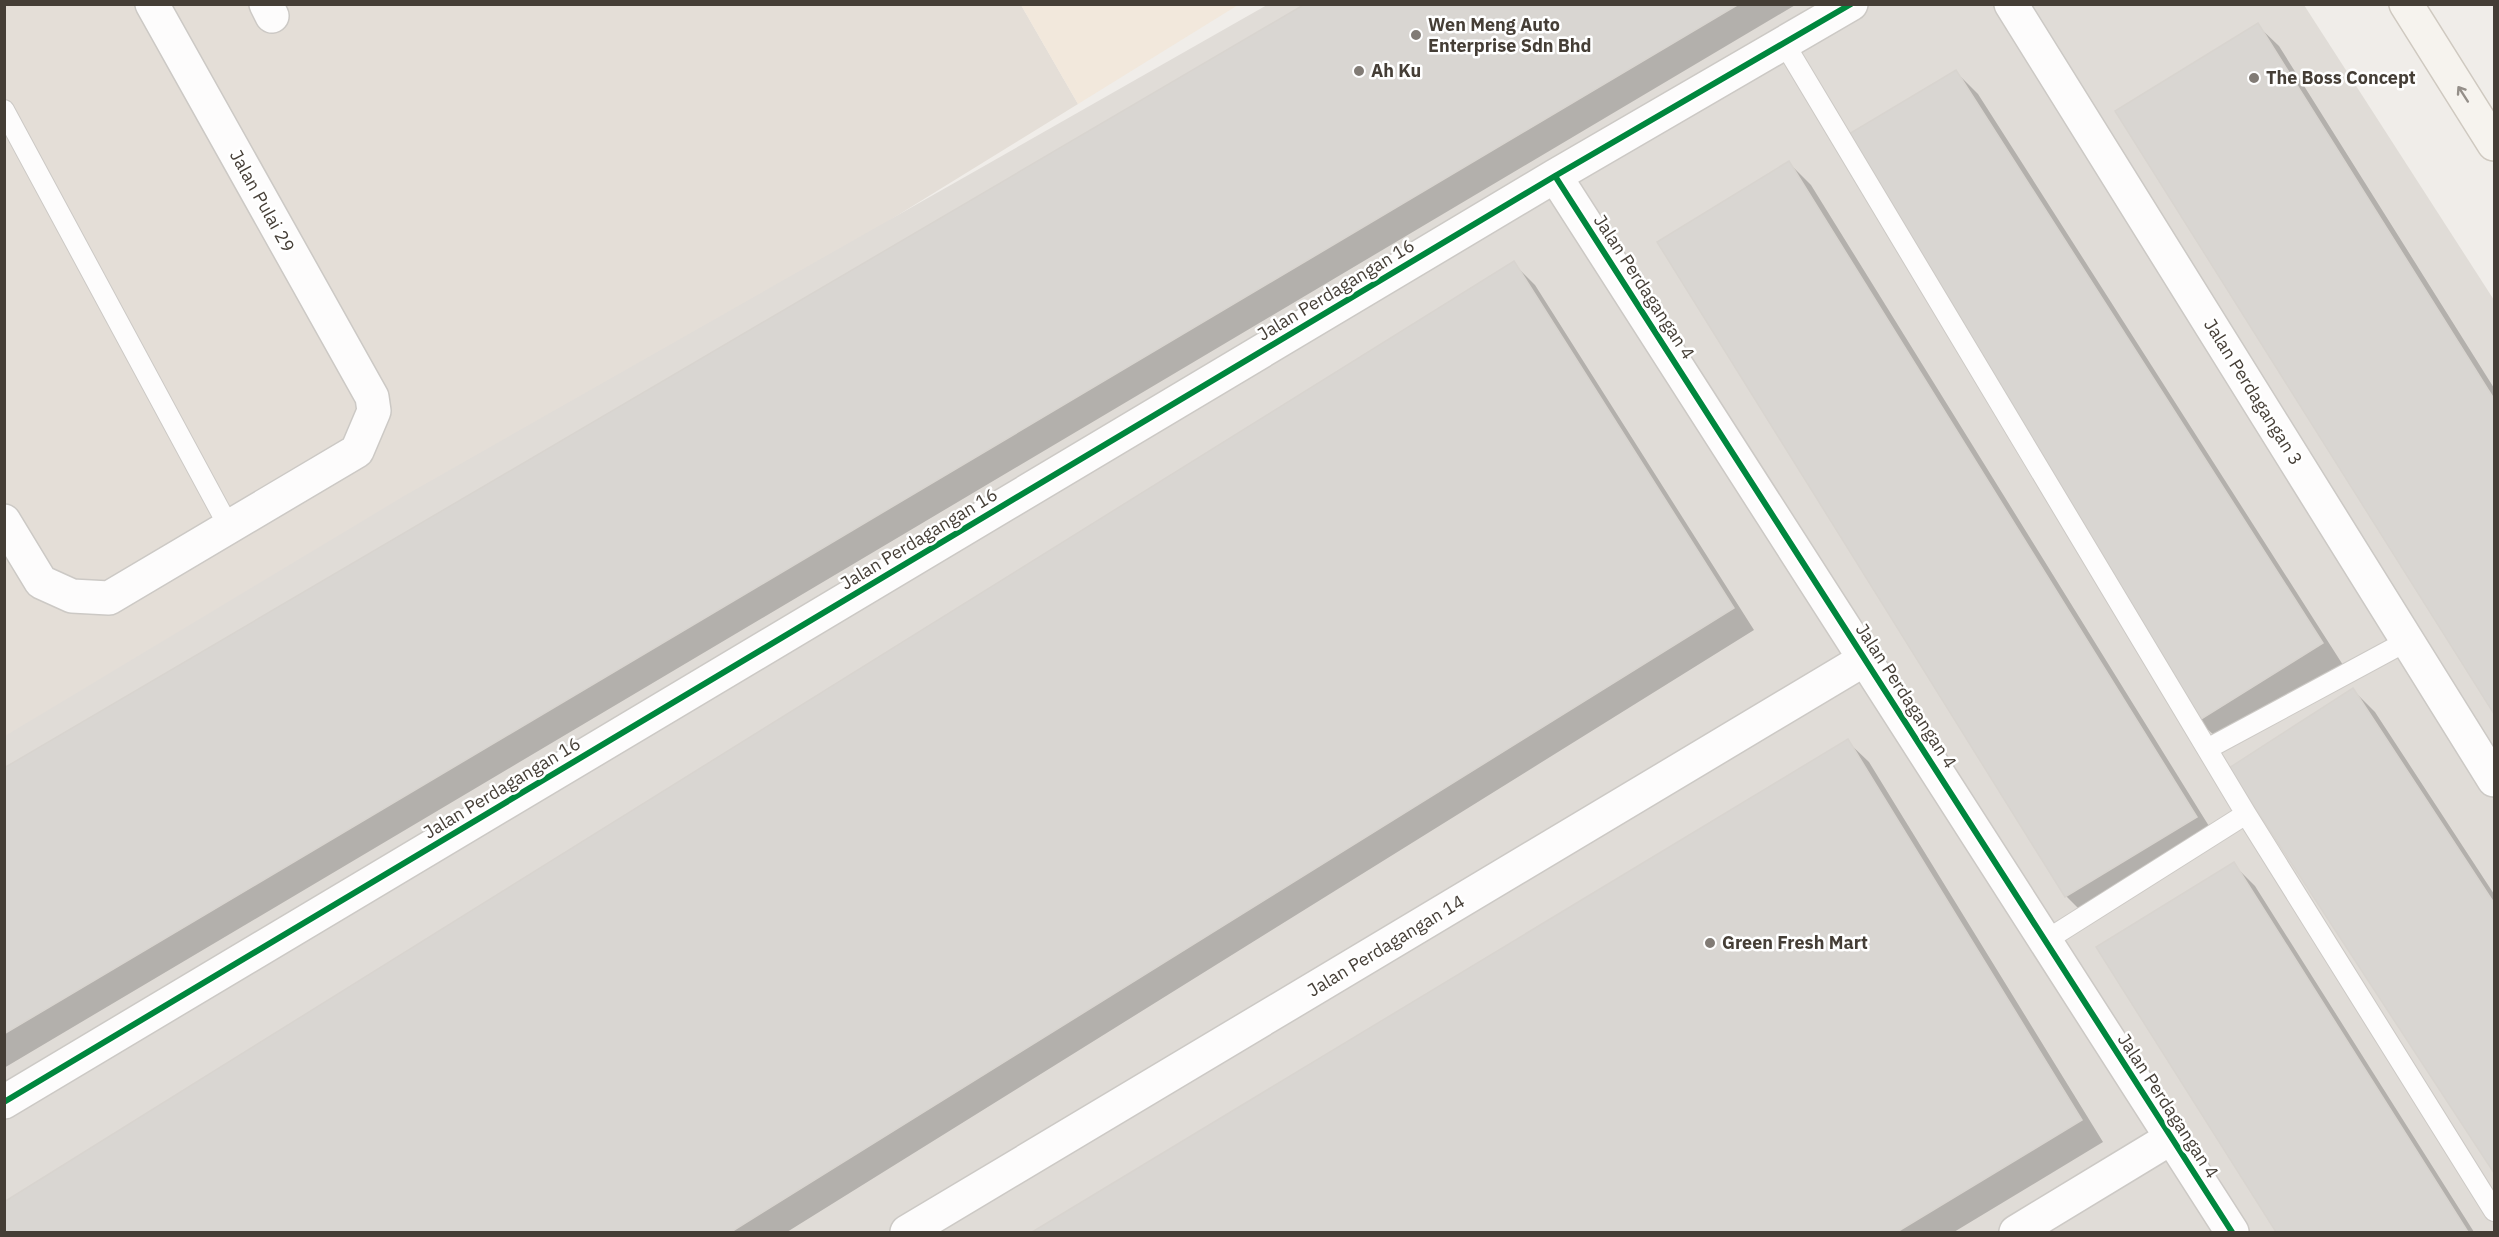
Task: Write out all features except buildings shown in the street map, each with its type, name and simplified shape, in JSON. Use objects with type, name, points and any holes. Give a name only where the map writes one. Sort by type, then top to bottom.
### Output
[{"type":"main road","points":[[2406,4],[2494,144]]},
{"type":"street","name":"Jalan Pulai 29","points":[[152,4],[372,397],[374,411],[357,451],[229,527]]},
{"type":"street","name":"Jalan Perdagangan 16","points":[[4,1102],[1556,176],[1851,4]]},
{"type":"street","name":"Jalan Perdagangan 3","points":[[2011,4],[2494,779]]},
{"type":"street","name":"Jalan Perdagangan 4","points":[[1556,176],[2232,1233]]},
{"type":"street","points":[[4,521],[41,582],[72,596],[110,598],[229,527]]},
{"type":"street","name":"Jalan Perdagangan 14","points":[[907,1233],[1865,659]]},
{"type":"street","points":[[2016,1233],[2171,1138]]},
{"type":"lane","points":[[1784,43],[2246,814],[2494,1211]]},
{"type":"lane","points":[[4,110],[229,527]]},
{"type":"lane","points":[[2207,749],[2409,640]]},
{"type":"lane","points":[[2045,941],[2246,814]]},
{"type":"shaded area","points":[[5,5],[1021,5],[1078,104],[5,766]]},
{"type":"shaded area","points":[[1021,5],[1238,5],[1078,104]]},
{"type":"shaded area","points":[[1267,5],[2304,5],[2494,300],[2494,1232],[5,1232],[5,736],[404,496]]},
{"type":"cycle path","points":[[4,1102],[1555,176],[1851,4]]},
{"type":"cycle path","points":[[1555,176],[2232,1232]]},
{"type":"place","name":"Wen Meng Auto Enterprise Sdn Bhd","points":[[1416,35]]},
{"type":"place","name":"Ah Ku","points":[[1359,71]]},
{"type":"place","name":"The Boss Concept","points":[[2254,78]]},
{"type":"place","name":"Green Fresh Mart","points":[[1710,943]]}]
